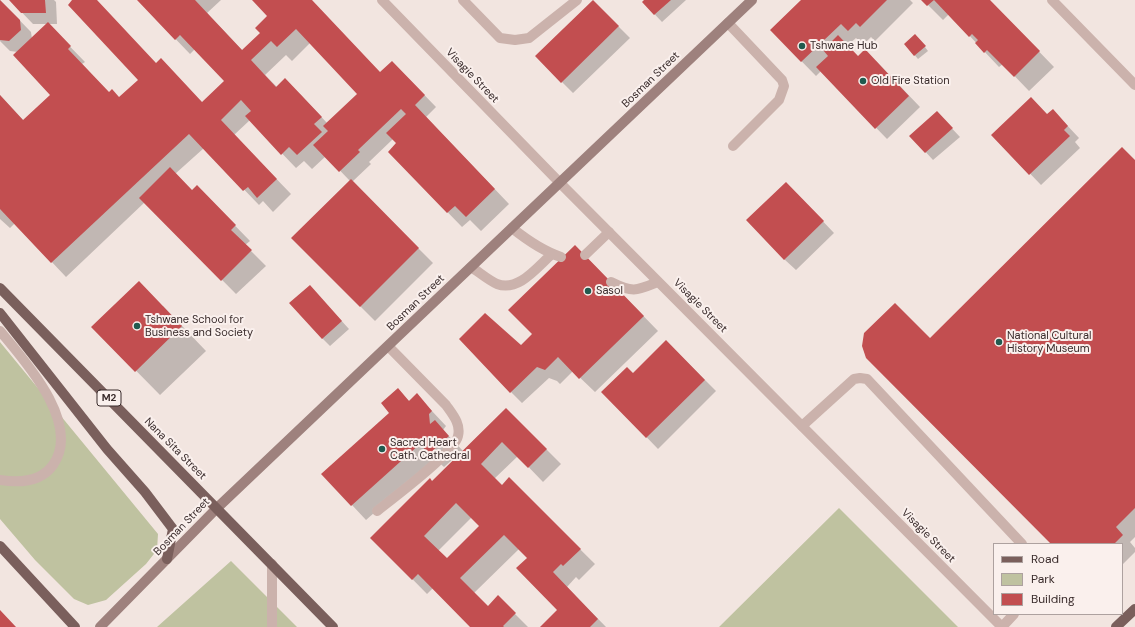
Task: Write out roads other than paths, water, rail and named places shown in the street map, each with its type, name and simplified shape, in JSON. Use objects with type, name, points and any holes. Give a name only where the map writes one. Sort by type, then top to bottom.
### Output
[{"type":"main road","name":"Bosman Street","points":[[100,627],[217,508],[752,0]]},
{"type":"main road","name":"Nana Sita Street","points":[[0,288],[333,627]]},
{"type":"main road","points":[[0,313],[107,449],[168,521],[173,529],[168,559]]},
{"type":"main road","points":[[0,546],[75,627]]},
{"type":"main road","points":[[1116,627],[1135,609]]},
{"type":"street","name":"Visagie Street","points":[[382,0],[560,183],[1002,627]]},
{"type":"street","points":[[463,0],[500,38],[515,40],[529,38],[577,0]]},
{"type":"street","points":[[1052,0],[1135,85]]},
{"type":"street","points":[[728,23],[782,80],[784,86],[779,100],[733,146]]},
{"type":"street","points":[[471,267],[497,284],[509,286],[521,282],[557,256],[529,241],[512,228]]},
{"type":"street","points":[[586,255],[609,232]]},
{"type":"street","points":[[611,282],[625,289],[638,290],[658,282]]},
{"type":"street","points":[[0,331],[23,358],[49,396],[59,423],[61,439],[61,446],[57,459],[51,469],[30,480],[16,482],[0,480]]},
{"type":"street","points":[[376,511],[435,464],[453,446],[458,438],[459,428],[454,416],[446,406],[388,346]]},
{"type":"street","points":[[802,426],[854,379],[867,379],[1021,543]]},
{"type":"street","points":[[272,564],[272,627]]},
{"type":"street","points":[[1002,627],[1013,615]]},
{"type":"place","name":"Tshwane Hub","points":[[802,46]]},
{"type":"place","name":"Old Fire Station","points":[[863,81]]},
{"type":"place","name":"Sasol","points":[[588,291]]},
{"type":"place","name":"Tshwane School for Business and Society","points":[[137,326]]},
{"type":"place","name":"National Cultural History Museum","points":[[999,342]]},
{"type":"place","name":"Sacred Heart Cath. Cathedral","points":[[382,449]]}]
